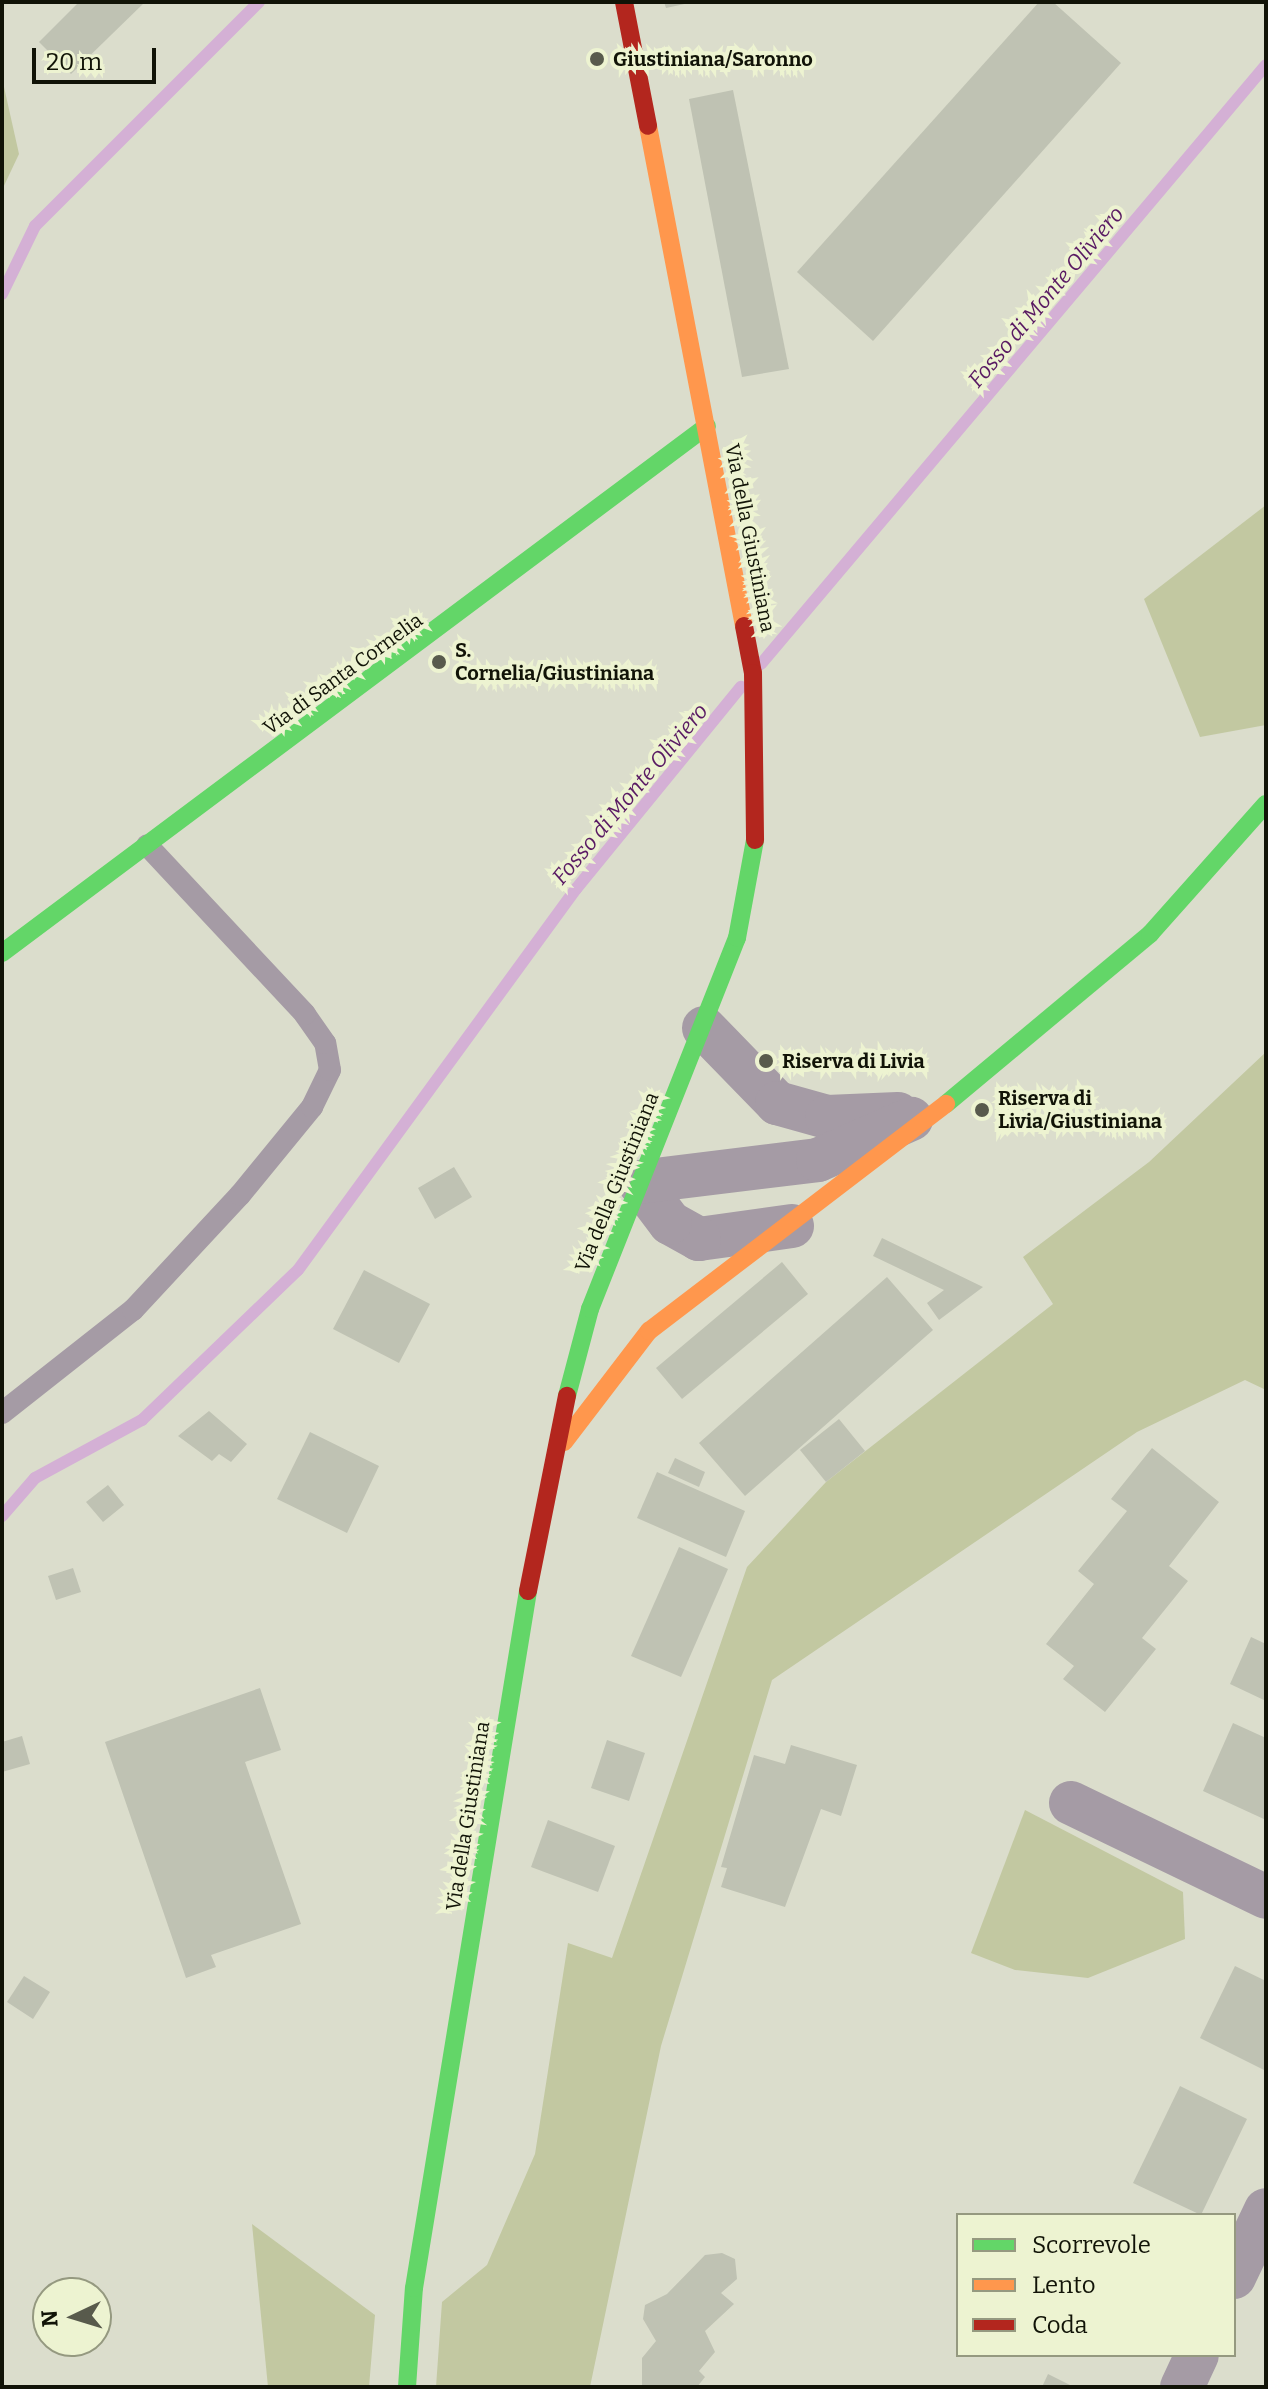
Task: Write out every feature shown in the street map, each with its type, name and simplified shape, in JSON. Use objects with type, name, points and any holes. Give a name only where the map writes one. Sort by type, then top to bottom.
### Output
[{"type":"street","name":"Via della Giustiniana","points":[[407,2387],[414,2288],[549,1463],[590,1309],[704,1028],[755,865],[758,710],[707,426],[624,2]]},
{"type":"street","name":"Via di Santa Cornelia","points":[[2,953],[707,426]]},
{"type":"street","points":[[549,1463],[649,1331],[792,1226],[932,1110],[1034,1036],[1150,934],[1266,804]]},
{"type":"street","points":[[704,1028],[748,1081],[786,1107],[840,1118],[932,1110]]},
{"type":"street","points":[[639,1182],[818,1160],[932,1110]]},
{"type":"street","points":[[639,1182],[670,1223],[699,1239],[792,1226]]},
{"type":"street","points":[[1071,1803],[1266,1897]]},
{"type":"street","points":[[1236,2273],[1266,2210]]},
{"type":"street","points":[[1182,2387],[1196,2357]]},
{"type":"lane","points":[[2,1413],[133,1310],[267,1162],[312,1107],[330,1070],[325,1043],[305,1014],[147,845]]},
{"type":"green space","points":[[2,78],[19,154],[2,190]]},
{"type":"green space","points":[[1266,505],[1266,725],[1200,737],[1144,599]]},
{"type":"green space","points":[[1266,1052],[1266,1390],[1245,1380],[1137,1432],[772,1680],[661,2046],[590,2387],[436,2387],[442,2302],[487,2265],[535,2154],[568,1943],[612,1958],[747,1567],[826,1482],[1053,1304],[1023,1257],[1149,1162]]},
{"type":"green space","points":[[1025,1810],[1183,1892],[1185,1939],[1088,1978],[1015,1970],[971,1953]]},
{"type":"green space","points":[[252,2224],[375,2315],[369,2387],[268,2387]]},
{"type":"building","points":[[79,2],[145,2],[71,74],[39,42]]},
{"type":"building","points":[[664,2],[689,2],[689,3],[666,8]]},
{"type":"building","points":[[1039,2],[1053,2],[1121,63],[873,341],[797,272]]},
{"type":"building","points":[[733,90],[789,369],[742,377],[689,99]]},
{"type":"building","points":[[454,1167],[472,1197],[435,1219],[418,1188]]},
{"type":"building","points":[[882,1238],[983,1287],[939,1320],[927,1303],[944,1290],[873,1256]]},
{"type":"building","points":[[782,1262],[808,1294],[682,1399],[656,1368]]},
{"type":"building","points":[[364,1270],[430,1304],[399,1363],[333,1329]]},
{"type":"building","points":[[887,1277],[933,1330],[745,1496],[699,1443]]},
{"type":"building","points":[[209,1411],[247,1444],[231,1462],[219,1454],[212,1461],[178,1436]]},
{"type":"building","points":[[839,1419],[865,1451],[826,1482],[800,1450]]},
{"type":"building","points":[[310,1432],[379,1466],[347,1533],[277,1499]]},
{"type":"building","points":[[1152,1448],[1219,1502],[1169,1566],[1188,1581],[1142,1638],[1156,1649],[1105,1712],[1063,1679],[1074,1666],[1046,1644],[1094,1584],[1078,1571],[1127,1511],[1111,1499]]},
{"type":"building","points":[[675,1458],[705,1472],[699,1487],[668,1473]]},
{"type":"building","points":[[657,1472],[745,1511],[726,1557],[637,1518]]},
{"type":"building","points":[[108,1485],[124,1505],[103,1522],[86,1502]]},
{"type":"building","points":[[679,1547],[728,1569],[681,1677],[631,1656]]},
{"type":"building","points":[[73,1568],[81,1592],[56,1600],[48,1576]]},
{"type":"building","points":[[1251,1637],[1266,1644],[1266,1701],[1230,1684]]},
{"type":"building","points":[[260,1688],[281,1750],[245,1762],[301,1924],[211,1955],[216,1967],[186,1978],[105,1742]]},
{"type":"building","points":[[1233,1723],[1266,1738],[1266,1820],[1203,1791]]},
{"type":"building","points":[[22,1736],[30,1764],[2,1772],[2,1742]]},
{"type":"building","points":[[607,1740],[645,1753],[629,1801],[591,1788]]},
{"type":"building","points":[[791,1745],[857,1765],[841,1816],[821,1809],[785,1907],[721,1887],[727,1868],[721,1867],[754,1755],[785,1764]]},
{"type":"building","points":[[548,1820],[615,1846],[598,1892],[531,1867]]},
{"type":"building","points":[[1235,1966],[1266,1981],[1266,2071],[1200,2038]]},
{"type":"building","points":[[24,1976],[50,1992],[33,2019],[7,2002]]},
{"type":"building","points":[[1180,2086],[1247,2119],[1202,2213],[1133,2183]]},
{"type":"building","points":[[722,2253],[735,2259],[737,2279],[721,2293],[734,2304],[705,2331],[715,2352],[699,2371],[705,2377],[697,2387],[642,2387],[642,2358],[656,2341],[643,2319],[645,2305],[667,2294],[705,2255]]},
{"type":"building","points":[[1048,2374],[1074,2387],[1042,2387]]},
{"type":"waterway","points":[[2,294],[35,226],[259,2]]},
{"type":"waterway","name":"Fosso di Monte Oliviero","points":[[761,664],[1266,65]]},
{"type":"waterway","name":"Fosso di Monte Oliviero","points":[[2,1516],[35,1478],[142,1420],[298,1270],[576,889],[741,687]]},
{"type":"traffic: fast","points":[[2,953],[707,426]]},
{"type":"traffic: fast","points":[[946,1104],[1150,934],[1266,804]]},
{"type":"traffic: fast","points":[[567,1396],[590,1309],[737,938],[755,840]]},
{"type":"traffic: fast","points":[[407,2387],[414,2288],[528,1591]]},
{"type":"traffic: slow","points":[[648,126],[744,626]]},
{"type":"traffic: slow","points":[[564,1442],[649,1331],[946,1104]]},
{"type":"traffic: jam","points":[[624,2],[648,126]]},
{"type":"traffic: jam","points":[[744,626],[753,673],[755,840]]},
{"type":"traffic: jam","points":[[528,1591],[567,1396]]},
{"type":"place","name":"Giustiniana/Saronno","points":[[597,59]]},
{"type":"place","name":"S. Cornelia/Giustiniana","points":[[439,662]]},
{"type":"place","name":"Riserva di Livia","points":[[766,1061]]},
{"type":"place","name":"Riserva di Livia/Giustiniana","points":[[982,1110]]}]
